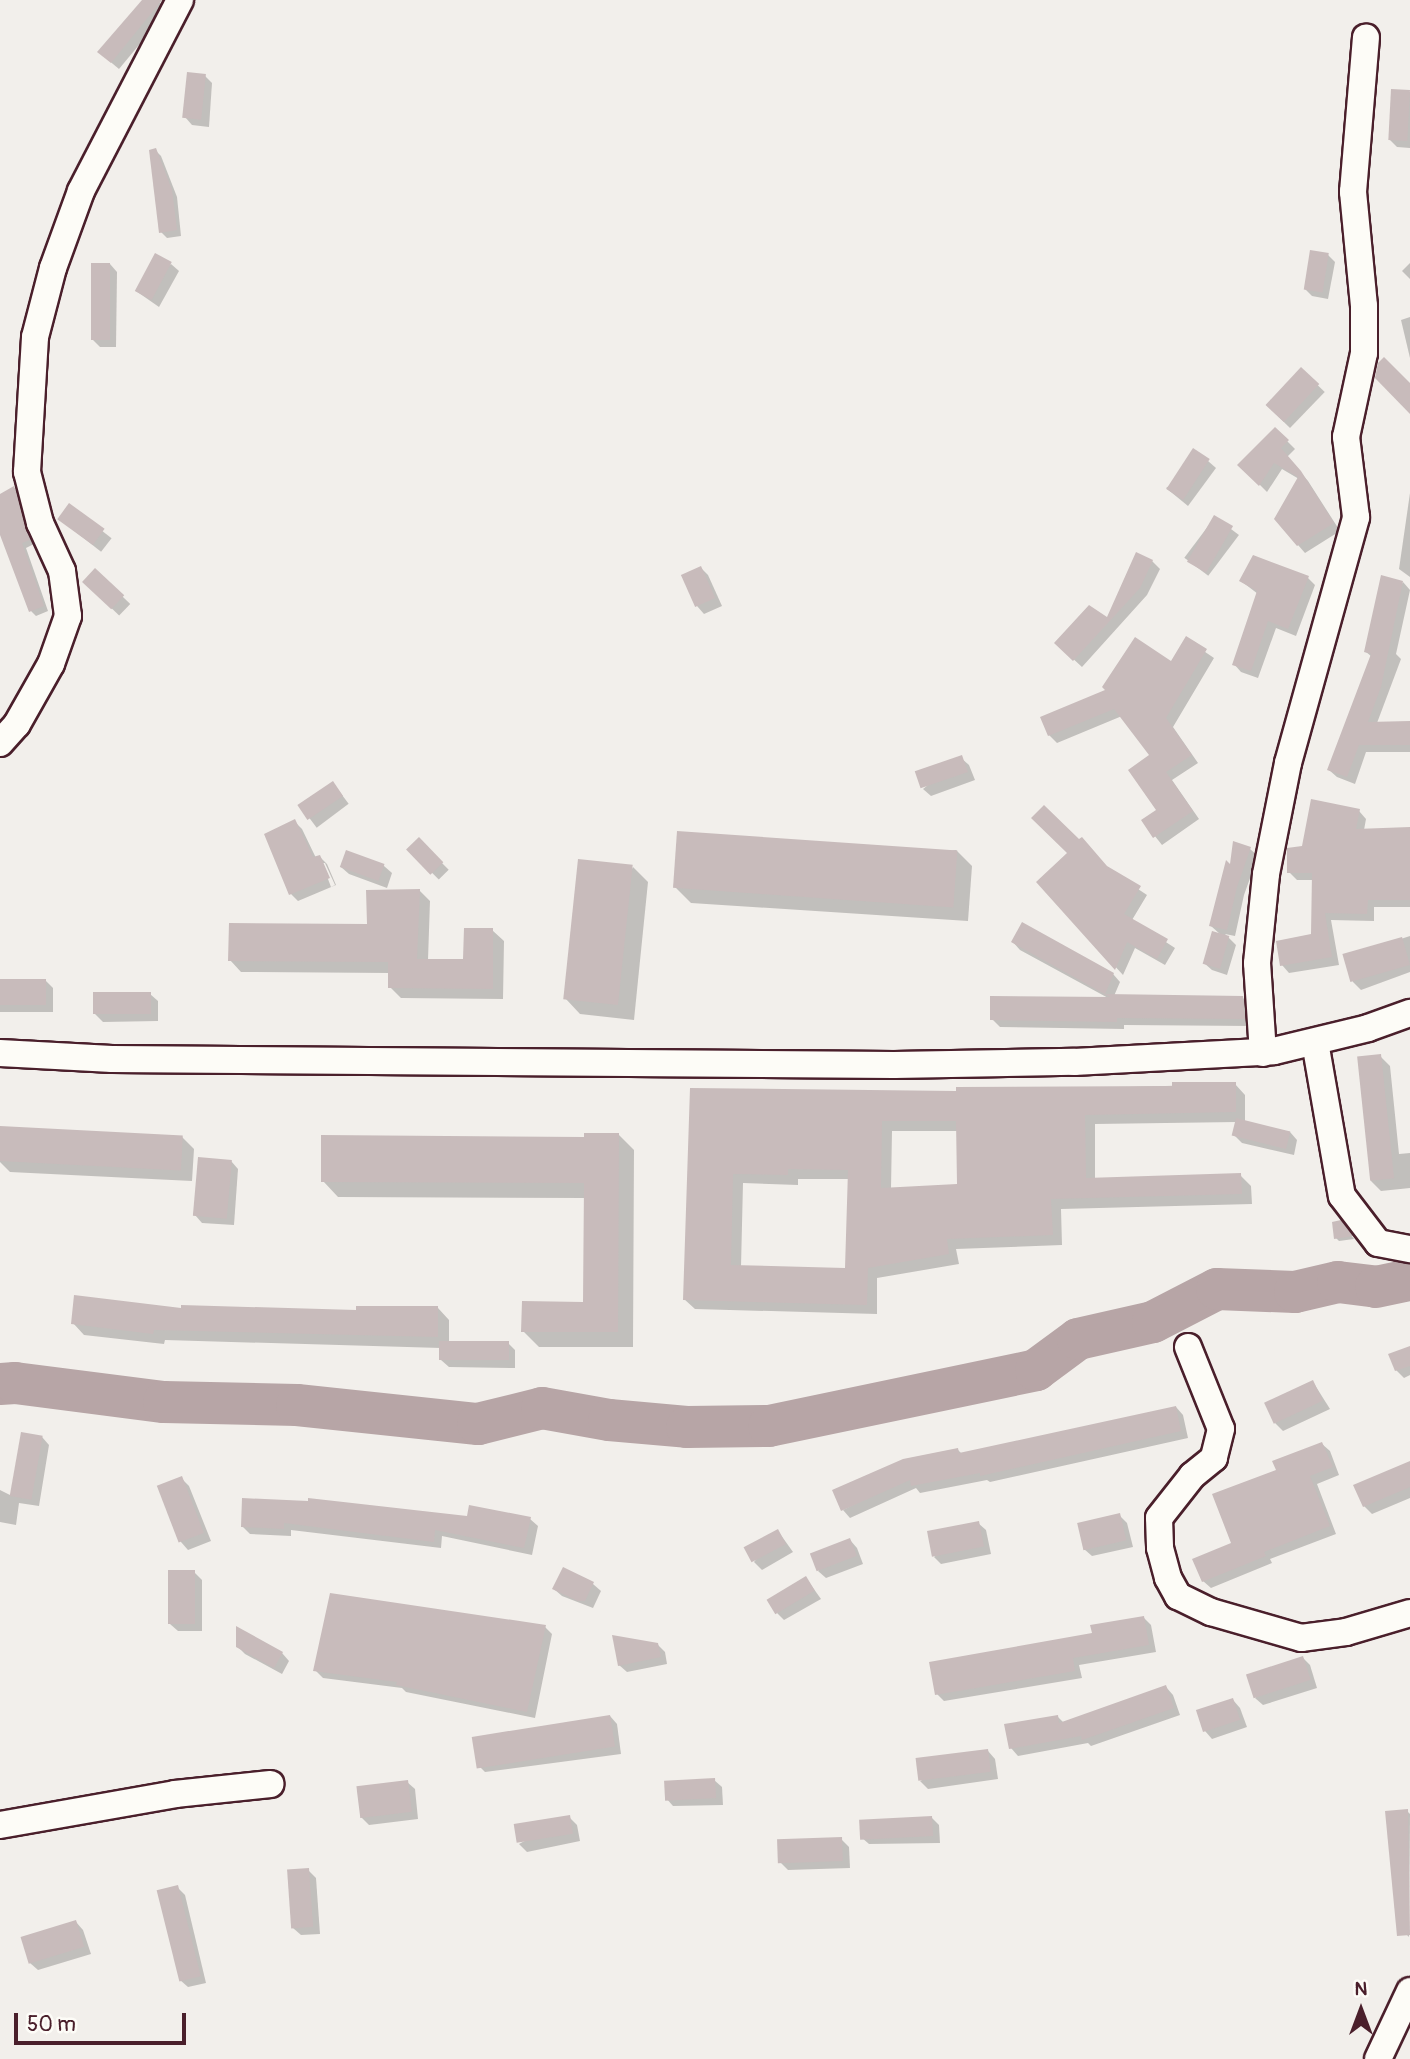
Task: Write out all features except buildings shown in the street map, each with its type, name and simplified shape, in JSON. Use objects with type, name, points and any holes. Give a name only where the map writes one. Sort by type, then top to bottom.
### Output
[{"type":"street","points":[[0,743],[17,724],[51,664],[68,616],[62,571],[40,523],[27,472],[36,337],[53,268],[81,191],[180,0]]},
{"type":"street","points":[[1366,38],[1353,192],[1364,306],[1364,353],[1346,437],[1356,517],[1288,763],[1266,874],[1257,963],[1342,1196],[1378,1243],[1410,1249]]},
{"type":"street","points":[[0,1053],[112,1059],[894,1065],[1074,1062],[1288,1048],[1410,1013]]},
{"type":"street","points":[[1188,1347],[1221,1429],[1214,1458],[1192,1476],[1159,1518],[1160,1548],[1168,1578],[1178,1596],[1211,1612],[1301,1638],[1346,1632],[1410,1613]]},
{"type":"street","points":[[0,1825],[175,1794],[270,1784]]},
{"type":"street","points":[[1378,2059],[1410,1991]]},
{"type":"waterway","points":[[0,1384],[15,1383],[164,1402],[297,1405],[478,1424],[542,1408],[609,1420],[687,1427],[769,1426],[1036,1370],[1078,1339],[1153,1322],[1217,1289],[1295,1292],[1338,1282],[1376,1287],[1410,1280]]}]
